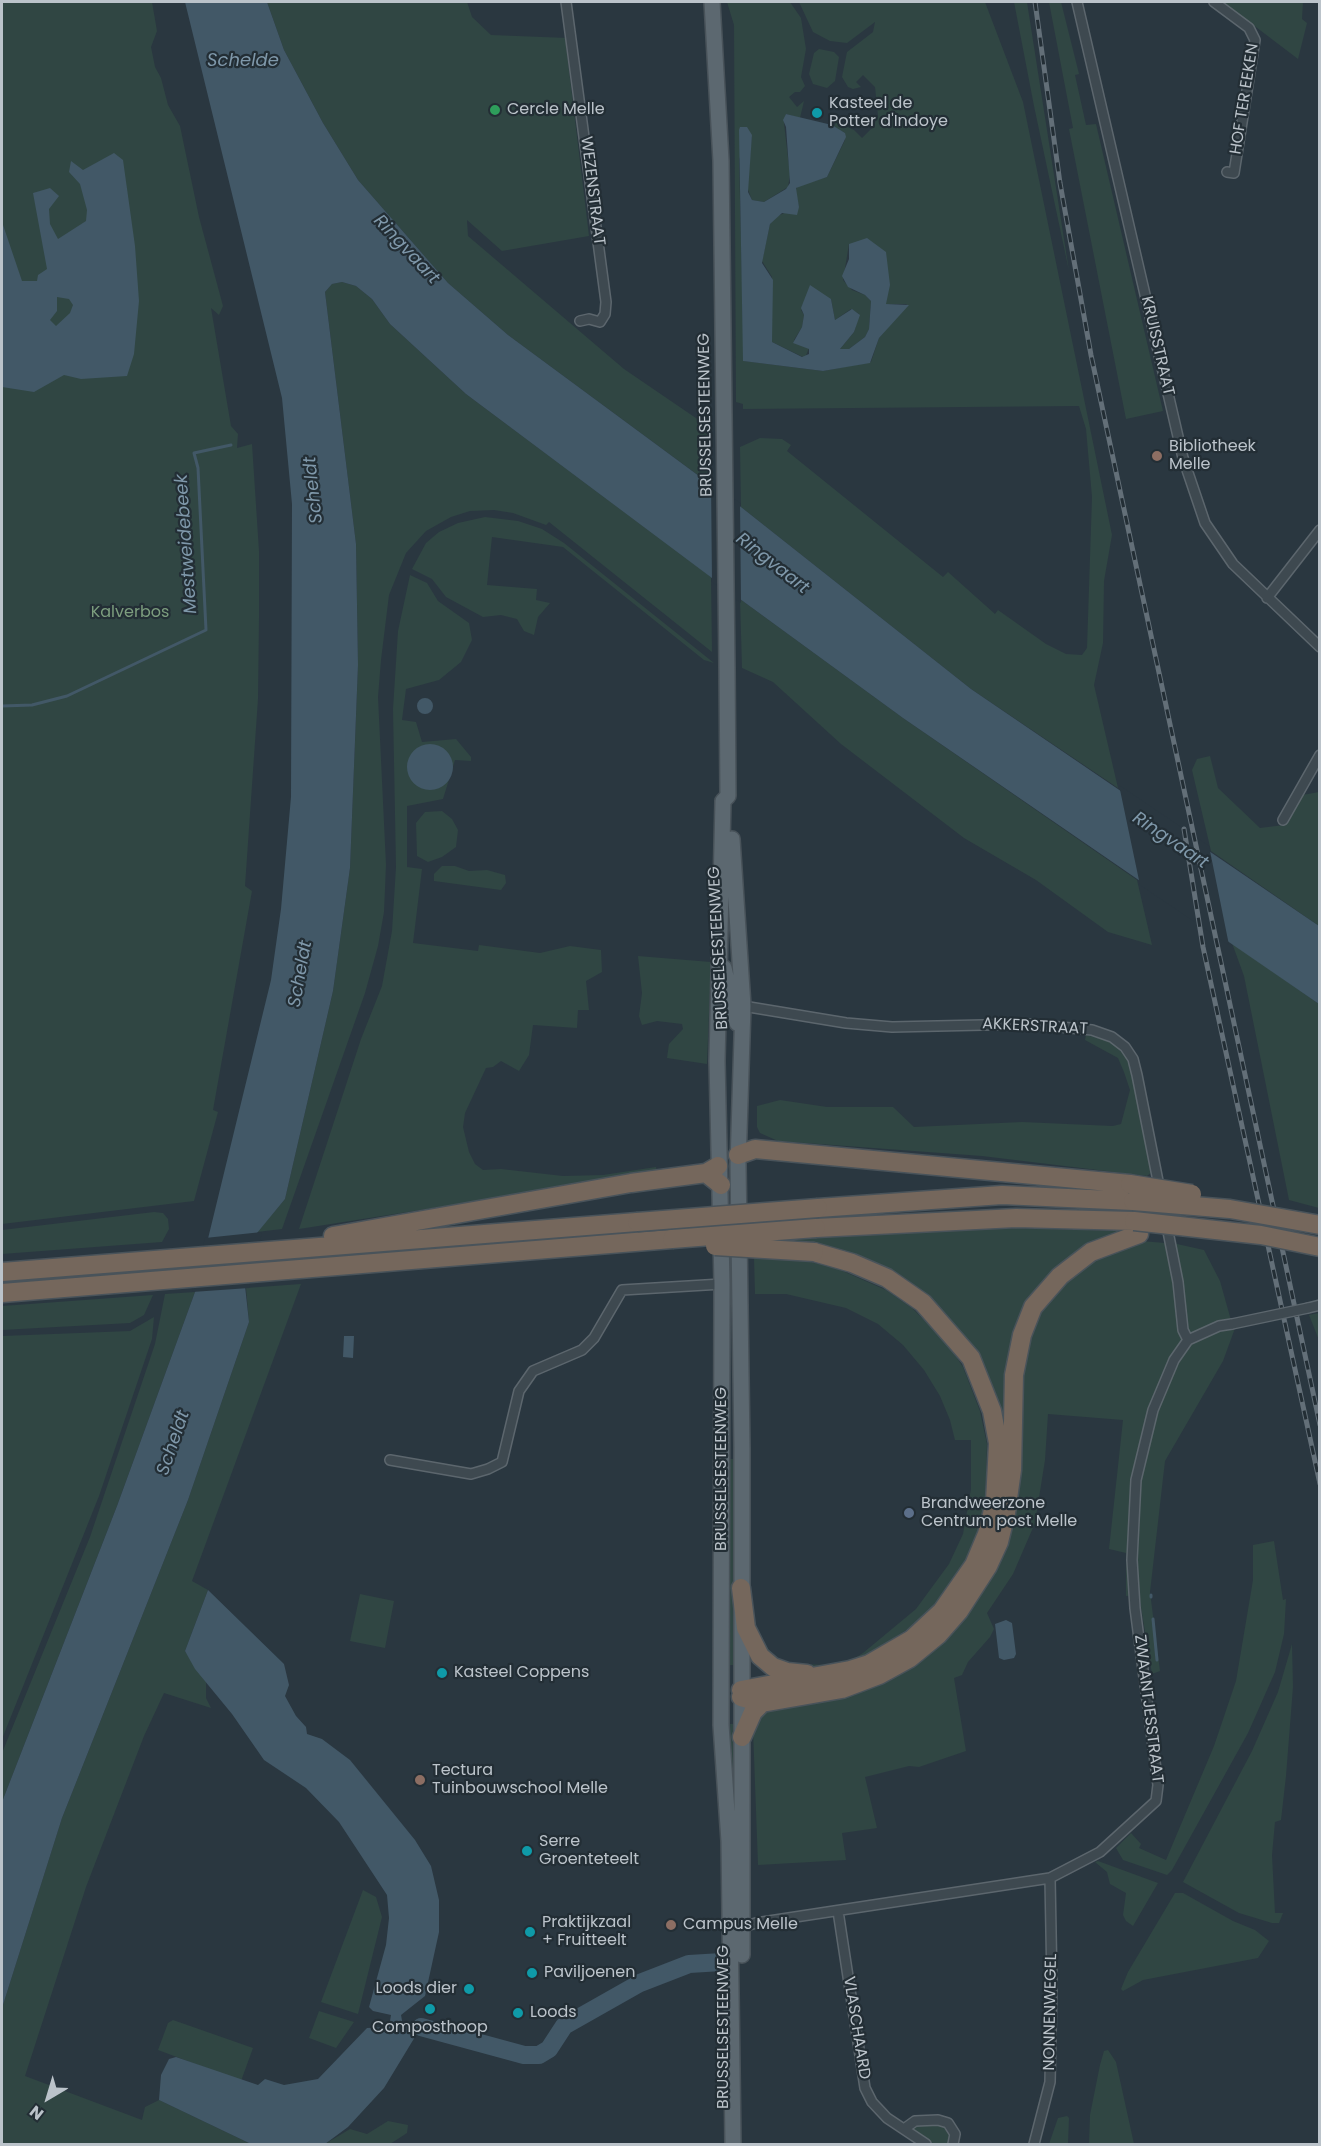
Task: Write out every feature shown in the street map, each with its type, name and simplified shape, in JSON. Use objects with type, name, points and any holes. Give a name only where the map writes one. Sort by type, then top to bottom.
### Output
[{"type":"highway","points":[[738,1155],[755,1149],[1132,1192],[1320,1225]]},
{"type":"highway","points":[[310,1244],[712,1169],[721,1185]]},
{"type":"highway","points":[[2,1272],[290,1250],[297,1243],[310,1244],[1002,1196],[1132,1192]]},
{"type":"highway","points":[[2,1293],[668,1243],[816,1228],[1016,1218],[1136,1228],[1193,1226],[1261,1235],[1320,1247]]},
{"type":"highway","points":[[740,1694],[762,1703],[842,1689],[879,1675],[910,1658],[931,1641],[964,1605],[988,1566],[999,1542],[1006,1513],[1012,1470],[1014,1375],[1022,1335],[1033,1307],[1060,1276],[1091,1252],[1136,1228]]},
{"type":"highway","points":[[668,1243],[814,1252],[852,1263],[887,1278],[923,1303],[950,1330],[970,1358],[992,1411],[998,1443],[995,1502],[987,1534],[974,1565],[956,1593],[932,1622],[888,1654],[869,1664],[826,1676],[740,1694]]},
{"type":"highway","points":[[741,1588],[746,1628],[760,1656],[773,1667],[787,1672],[826,1676]]},
{"type":"highway","points":[[742,1737],[753,1712],[762,1703]]},
{"type":"main road","name":"BRUSSELSESTEENWEG","points":[[704,2],[712,35],[721,161],[728,796],[732,801],[740,1083],[738,1155],[742,1448],[741,2145]]},
{"type":"main road","name":"BRUSSELSESTEENWEG","points":[[712,2],[714,28],[712,35]]},
{"type":"main road","name":"BRUSSELSESTEENWEG","points":[[712,1169],[723,801],[728,796]]},
{"type":"main road","points":[[721,915],[724,945],[738,1007]]},
{"type":"main road","points":[[718,957],[738,1007]]},
{"type":"main road","points":[[712,1169],[738,1155]]},
{"type":"main road","name":"BRUSSELSESTEENWEG","points":[[721,1185],[723,1660],[721,1725],[731,1912],[733,2145]]},
{"type":"main road","points":[[721,1185],[732,1194],[734,1322],[739,1335]]},
{"type":"main road","points":[[721,1725],[740,1694],[729,1683],[723,1660]]},
{"type":"street","name":"WEZENSTRAAT","points":[[566,2],[606,303],[605,314],[600,322],[590,319],[580,321]]},
{"type":"street","name":"KRUISSTRAAT","points":[[1077,2],[1183,458],[1205,523],[1233,564],[1320,647]]},
{"type":"street","name":"HOF TER EEKEN","points":[[1214,2],[1248,28],[1256,40],[1234,173],[1227,172]]},
{"type":"street","points":[[1267,598],[1320,530]]},
{"type":"street","points":[[1283,820],[1320,755]]},
{"type":"street","points":[[718,1021],[738,1007]]},
{"type":"street","name":"AKKERSTRAAT","points":[[738,1007],[846,1023],[892,1027],[1028,1024],[1092,1030],[1118,1042],[1133,1059],[1137,1075],[1178,1281],[1183,1330],[1188,1340]]},
{"type":"street","points":[[390,1460],[471,1474],[502,1462],[519,1391],[533,1371],[582,1350],[594,1338],[622,1290],[722,1284]]},
{"type":"street","points":[[1188,1340],[1219,1326],[1320,1305]]},
{"type":"street","name":"ZWAANTJESSTRAAT","points":[[742,1926],[1050,1878],[1100,1852],[1158,1797],[1135,1608],[1133,1510],[1136,1480],[1153,1410],[1174,1360],[1188,1340]]},
{"type":"street","points":[[722,1448],[742,1448]]},
{"type":"street","name":"NONNENWEGEL","points":[[1034,2145],[1050,2082],[1052,1984],[1050,1878]]},
{"type":"street","name":"VLASCHAARD","points":[[838,1911],[865,2088],[872,2102],[888,2118],[926,2145]]},
{"type":"street","points":[[731,1912],[742,1926],[731,1940]]},
{"type":"street","points":[[904,2129],[915,2121],[938,2120],[948,2123],[955,2134],[953,2145]]},
{"type":"green space","name":"Kalverbos","points":[[2,2],[152,2],[157,31],[151,47],[155,67],[161,78],[168,105],[180,126],[199,217],[223,306],[219,315],[211,308],[231,426],[238,434],[237,448],[252,444],[259,551],[259,618],[258,699],[245,886],[252,891],[213,1110],[218,1112],[194,1201],[2,1224]]},
{"type":"green space","points":[[267,2],[467,2],[472,17],[491,35],[568,38],[566,45],[589,236],[502,251],[467,220],[468,236],[624,369],[712,429],[709,436],[710,484],[508,335],[448,283],[358,180],[323,123],[284,50]]},
{"type":"green space","points":[[727,2],[790,2],[801,18],[806,49],[801,77],[805,86],[800,92],[795,92],[789,97],[797,107],[804,101],[800,118],[786,114],[784,123],[790,175],[788,187],[764,202],[752,200],[747,187],[752,135],[739,159],[744,361],[823,371],[871,362],[879,338],[907,304],[886,304],[849,244],[843,280],[852,290],[865,295],[871,301],[869,329],[865,337],[849,349],[840,349],[854,332],[859,314],[851,309],[835,320],[831,299],[801,310],[804,315],[802,327],[794,340],[809,348],[805,358],[772,342],[772,277],[762,261],[770,224],[775,217],[799,207],[795,190],[798,186],[827,177],[845,140],[845,133],[834,127],[836,122],[854,130],[862,138],[873,127],[878,116],[875,87],[863,75],[856,82],[861,87],[853,89],[848,87],[842,77],[847,52],[873,32],[875,22],[847,43],[830,41],[813,32],[799,2],[985,2],[1023,102],[1112,535],[1104,581],[1103,643],[1094,685],[1118,788],[971,689],[741,507],[740,447],[760,438],[782,439],[791,445],[787,451],[943,577],[948,572],[995,614],[998,610],[1046,644],[1066,654],[1082,655],[1087,648],[1092,497],[1086,429],[1079,406],[743,409],[743,404],[736,402],[734,25]]},
{"type":"green space","points":[[1014,2],[1027,2],[1069,271],[1034,106]]},
{"type":"green space","points":[[1049,2],[1061,2],[1079,74],[1075,75],[1086,125],[1096,124],[1163,411],[1126,419],[1069,129],[1073,128]]},
{"type":"green space","points":[[1223,2],[1303,2],[1302,19],[1307,23],[1298,59]]},
{"type":"green space","points":[[819,49],[834,52],[839,57],[835,81],[827,88],[813,84],[809,74],[814,53]]},
{"type":"green space","points":[[342,282],[356,286],[372,299],[390,324],[466,394],[711,577],[712,652],[549,522],[546,525],[513,513],[494,510],[470,511],[451,517],[426,531],[406,553],[389,595],[378,697],[386,865],[384,912],[378,946],[365,993],[282,1229],[257,1232],[285,1199],[333,991],[350,868],[358,665],[356,544],[325,292],[332,284]]},
{"type":"green space","points":[[485,517],[518,521],[542,529],[564,543],[714,663],[704,660],[563,547],[492,537],[487,585],[537,589],[536,600],[550,603],[538,617],[534,635],[524,631],[517,619],[501,615],[483,617],[446,597],[432,579],[412,569],[426,543],[439,532],[458,523]]},
{"type":"green space","points":[[410,575],[427,583],[438,601],[469,623],[472,640],[461,662],[439,680],[406,689],[402,720],[416,722],[422,742],[456,739],[471,757],[471,761],[455,760],[443,799],[407,806],[407,867],[422,869],[413,943],[478,951],[479,945],[540,953],[570,946],[601,950],[602,972],[586,981],[589,1010],[578,1010],[577,1028],[533,1025],[529,1055],[519,1071],[501,1061],[493,1067],[486,1068],[465,1113],[463,1127],[469,1152],[475,1164],[483,1170],[501,1169],[563,1176],[603,1175],[656,1167],[657,1173],[299,1229],[361,1039],[382,986],[392,931],[396,867],[393,709],[398,631]]},
{"type":"green space","points":[[740,599],[903,718],[1137,880],[1152,945],[1108,932],[1036,880],[964,838],[841,744],[773,682],[742,668]]},
{"type":"green space","points":[[1210,756],[1218,788],[1260,828],[1284,825],[1297,796],[1319,792],[1319,926],[1211,851],[1192,770],[1197,759]]},
{"type":"green space","points":[[442,811],[452,819],[458,830],[456,847],[442,857],[428,862],[417,856],[416,823],[425,812]]},
{"type":"green space","points":[[442,866],[455,866],[469,871],[487,870],[505,875],[506,883],[501,890],[434,881],[434,874]]},
{"type":"green space","points":[[1232,943],[1319,1004],[1319,1208],[1289,1200],[1244,976]]},
{"type":"green space","points":[[638,956],[711,962],[707,1064],[667,1058],[669,1044],[683,1029],[682,1024],[657,1021],[642,1025],[639,1016],[642,993]]},
{"type":"green space","points":[[1086,1035],[1113,1042],[1130,1062],[1152,1172],[1147,1176],[982,1156],[778,1141],[760,1133],[757,1127],[757,1106],[780,1100],[827,1107],[893,1107],[914,1127],[1022,1122],[1113,1126],[1121,1124],[1130,1090],[1124,1072],[1118,1058],[1085,1040]]},
{"type":"green space","points":[[154,1212],[163,1213],[168,1219],[169,1229],[162,1242],[2,1254],[2,1230]]},
{"type":"green space","points":[[1016,1228],[1124,1231],[1088,1246],[1035,1292],[1005,1469],[997,1410],[927,1299],[785,1244],[787,1240],[889,1232]]},
{"type":"green space","points":[[1141,1241],[1177,1244],[1204,1250],[1220,1281],[1234,1331],[1223,1361],[1165,1461],[1150,1592],[1160,1671],[1152,1674],[1139,1595],[1126,1596],[1126,1553],[1109,1549],[1123,1420],[1048,1414],[1045,1460],[1035,1523],[1013,1574],[987,1613],[994,1629],[990,1637],[968,1662],[962,1675],[954,1678],[966,1751],[919,1767],[909,1766],[865,1777],[877,1828],[842,1833],[846,1860],[758,1865],[753,1729],[757,1720],[765,1713],[964,1616],[980,1596],[995,1569],[1020,1411],[1025,1351],[1039,1311],[1065,1281],[1095,1258]]},
{"type":"green space","points":[[754,1258],[795,1258],[836,1268],[886,1290],[912,1308],[948,1344],[963,1367],[980,1411],[987,1444],[985,1505],[973,1546],[963,1566],[947,1591],[926,1616],[876,1651],[851,1663],[803,1670],[767,1657],[760,1639],[776,1658],[796,1664],[830,1665],[855,1658],[863,1653],[916,1609],[949,1564],[963,1534],[971,1489],[971,1440],[955,1440],[940,1396],[924,1370],[903,1345],[878,1324],[846,1308],[786,1294],[755,1294]]},
{"type":"green space","points":[[301,1284],[192,1581],[208,1590],[185,1651],[206,1682],[206,1698],[211,1708],[164,1693],[144,1736],[86,1887],[25,2076],[142,2120],[145,2107],[159,2100],[251,2144],[2,2144],[2,2008],[62,1818],[188,1500],[249,1322],[246,1288]]},
{"type":"green space","points":[[195,1292],[117,1506],[2,1802],[2,1753],[90,1537],[155,1344],[165,1294]]},
{"type":"green space","points":[[153,1295],[144,1315],[130,1323],[2,1330],[2,1306]]},
{"type":"green space","points":[[1319,1313],[1320,1340],[1309,1315]]},
{"type":"green space","points":[[154,1317],[152,1339],[99,1496],[2,1739],[2,1336],[130,1331]]},
{"type":"green space","points":[[728,1459],[737,1459],[736,1665],[729,1665]]},
{"type":"green space","points":[[1274,1541],[1283,1600],[1286,1599],[1284,1634],[1275,1672],[1248,1733],[1172,1870],[1167,1875],[1123,1860],[1116,1848],[1131,1833],[1141,1844],[1139,1848],[1166,1860],[1214,1746],[1236,1681],[1253,1580],[1253,1545]]},
{"type":"green space","points":[[360,1594],[394,1601],[385,1648],[350,1641]]},
{"type":"green space","points":[[1292,1644],[1293,1687],[1286,1776],[1281,1820],[1275,1822],[1272,1855],[1275,1913],[1283,1913],[1279,1923],[1272,1923],[1239,1913],[1183,1882],[1252,1751],[1278,1692]]},
{"type":"green space","points":[[730,1724],[738,1724],[738,1861],[732,1788]]},
{"type":"green space","points":[[1098,1861],[1158,1883],[1133,1926],[1126,1921],[1123,1915],[1126,1893],[1110,1884],[1107,1872],[1095,1862]]},
{"type":"green space","points":[[363,1890],[376,1897],[382,1917],[358,2014],[321,2002]]},
{"type":"green space","points":[[1175,1893],[1183,1893],[1233,1921],[1255,1930],[1269,1941],[1258,1958],[1143,1980],[1123,1991],[1121,1989],[1128,1972]]},
{"type":"green space","points":[[319,2011],[354,2022],[336,2048],[309,2038]]},
{"type":"green space","points":[[173,2020],[253,2048],[241,2081],[158,2050],[168,2023]]},
{"type":"green space","points":[[1108,2050],[1116,2062],[1134,2144],[1089,2144],[1090,2115],[1100,2065],[1104,2051]]},
{"type":"green space","points":[[1067,2116],[1069,2118],[1068,2144],[1049,2144],[1058,2118]]},
{"type":"green space","points":[[388,2121],[408,2125],[407,2133],[390,2144],[325,2144],[350,2129],[367,2134]]},
{"type":"green space","points":[[923,2123],[946,2126],[951,2132],[949,2144],[934,2144],[914,2131],[914,2126]]},
{"type":"water","points":[[185,2],[267,2],[284,50],[323,123],[358,180],[448,283],[508,335],[741,507],[971,689],[1319,926],[1319,1004],[903,718],[466,394],[390,324],[372,299],[356,286],[342,282],[332,284],[325,292],[356,544],[358,665],[350,868],[333,991],[285,1199],[257,1233],[245,1286],[249,1322],[188,1500],[62,1818],[2,2008],[2,1802],[117,1506],[195,1292],[271,980],[281,909],[291,797],[292,504],[282,398]]},
{"type":"water","points":[[786,114],[832,125],[845,133],[846,137],[827,177],[796,188],[799,207],[797,215],[782,213],[770,224],[762,263],[773,280],[772,342],[802,357],[809,354],[809,349],[793,343],[802,327],[804,315],[801,308],[810,285],[831,299],[835,320],[852,309],[860,315],[854,332],[840,349],[849,349],[865,337],[869,329],[871,301],[865,295],[848,287],[842,276],[849,259],[849,244],[867,238],[886,252],[890,285],[886,304],[909,305],[879,338],[870,363],[823,371],[743,361],[739,130],[740,127],[747,127],[752,135],[748,192],[752,200],[764,202],[786,189],[790,183],[786,127],[783,120]]},
{"type":"water","points":[[114,153],[123,160],[135,246],[139,301],[134,354],[127,376],[81,379],[64,375],[34,392],[2,387],[2,222],[22,281],[37,281],[38,275],[47,269],[33,193],[50,188],[59,196],[49,209],[50,224],[58,239],[86,221],[87,210],[80,184],[69,172],[71,161],[83,170]],"holes":[[[57,297],[69,299],[73,305],[70,313],[56,326],[50,320],[57,311]]]},
{"type":"water","points":[[425,698],[433,706],[425,714],[417,706]]},
{"type":"water","points":[[430,744],[446,751],[453,767],[446,783],[430,790],[414,783],[407,767],[414,751]]},
{"type":"water","points":[[344,1336],[354,1336],[353,1358],[343,1357]]},
{"type":"water","points":[[208,1590],[284,1664],[289,1685],[285,1696],[296,1716],[306,1727],[307,1734],[322,1739],[350,1760],[415,1840],[431,1866],[439,1900],[439,1932],[425,1996],[401,2015],[403,2026],[421,2027],[384,2088],[348,2127],[325,2144],[251,2144],[159,2100],[161,2075],[169,2059],[176,2057],[258,2085],[265,2079],[284,2085],[318,2079],[367,2028],[389,2027],[391,2015],[373,2011],[369,2007],[386,1945],[389,1918],[387,1895],[339,1822],[306,1788],[264,1760],[232,1714],[195,1669],[185,1651]]},
{"type":"water","points":[[1006,1620],[1012,1623],[1016,1654],[1014,1658],[1004,1660],[999,1658],[995,1624]]},
{"type":"pier","points":[[711,481],[740,503],[741,603],[712,582]]},
{"type":"pier","points":[[1119,785],[1209,846],[1229,945],[1140,885]]},
{"type":"pier","points":[[262,1232],[249,1288],[192,1292],[205,1238]]},
{"type":"waterway","name":"Mestweidebeek","points":[[2,706],[32,705],[67,696],[206,630],[198,468],[194,453],[231,445]]},
{"type":"waterway","points":[[1153,1619],[1157,1660]]},
{"type":"waterway","points":[[421,2027],[524,2055],[539,2055],[549,2049],[564,2026],[640,1983],[689,1964],[722,1962]]},
{"type":"railway","points":[[1035,2],[1060,183],[1091,355],[1320,1425]]},
{"type":"railway","points":[[1184,829],[1203,947],[1320,1484]]},
{"type":"place","name":"Cercle Melle","points":[[495,110]]},
{"type":"place","name":"Kasteel de Potter d'Indoye","points":[[817,113]]},
{"type":"place","name":"Bibliotheek Melle","points":[[1157,456]]},
{"type":"place","name":"Brandweerzone Centrum post Melle","points":[[909,1513]]},
{"type":"place","name":"Kasteel Coppens","points":[[442,1673]]},
{"type":"place","name":"Tectura Tuinbouwschool Melle","points":[[420,1780]]},
{"type":"place","name":"Serre Groenteteelt","points":[[527,1851]]},
{"type":"place","name":"Campus Melle","points":[[671,1925]]},
{"type":"place","name":"Praktijkzaal + Fruitteelt","points":[[530,1932]]},
{"type":"place","name":"Paviljoenen","points":[[532,1973]]},
{"type":"place","name":"Loods dier","points":[[469,1989]]},
{"type":"place","name":"Composthoop","points":[[430,2009]]},
{"type":"place","name":"Loods","points":[[518,2013]]},
{"type":"water label","name":"Schelde","points":[[243,61]]},
{"type":"water label","name":"Ringvaart","points":[[406,250]]},
{"type":"water label","name":"Scheldt","points":[[314,490]]},
{"type":"water label","name":"Ringvaart","points":[[772,564]]},
{"type":"water label","name":"Ringvaart","points":[[1170,841]]},
{"type":"water label","name":"Scheldt","points":[[301,974]]},
{"type":"water label","name":"Scheldt","points":[[174,1443]]}]
